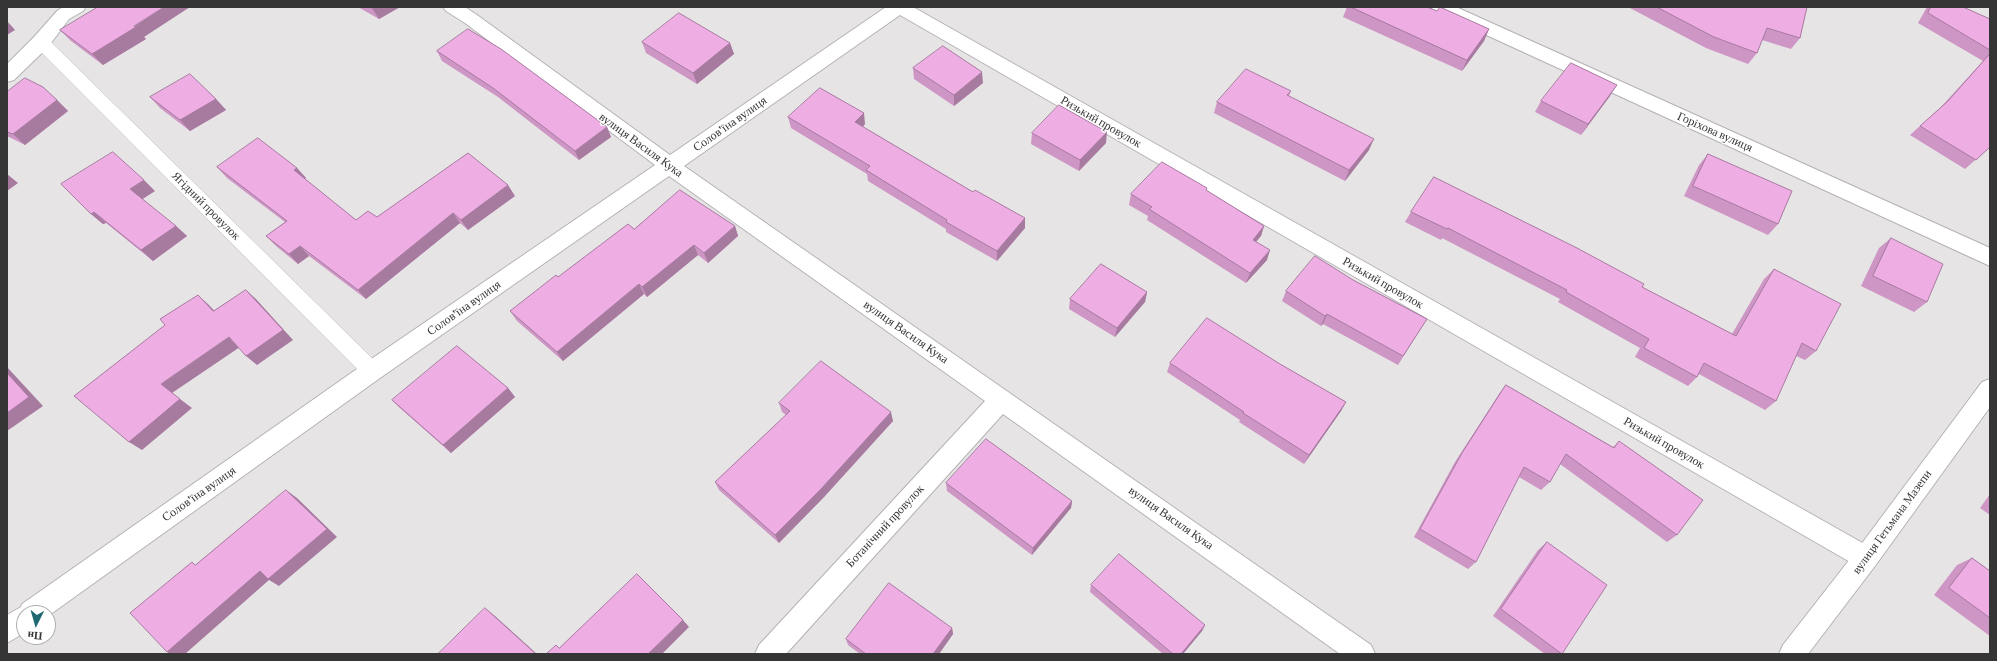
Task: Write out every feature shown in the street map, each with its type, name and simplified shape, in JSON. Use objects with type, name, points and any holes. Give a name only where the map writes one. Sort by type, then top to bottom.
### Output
[{"type":"street","points":[[7,75],[40,42],[63,15],[77,7]]},
{"type":"street","name":"вулиця Василя Кука","points":[[452,7],[670,166],[1362,654]]},
{"type":"street","name":"Солов'їна вулиця","points":[[42,605],[372,371],[899,7]]},
{"type":"street","name":"Ризький провулок","points":[[899,7],[1866,558]]},
{"type":"street","name":"Горіхова вулиця","points":[[1440,7],[1990,258]]},
{"type":"street","name":"вулиця Гетьмана Мазепи","points":[[1792,654],[1866,558],[1990,388]]},
{"type":"street","name":"Ботанічний провулок","points":[[768,654],[1002,399]]},
{"type":"street","points":[[7,630],[16,624]]},
{"type":"lane","name":"Ягідний провулок","points":[[40,42],[372,371]]},
{"type":"building","points":[[98,7],[164,7],[134,26],[136,27],[92,54],[60,30]]},
{"type":"building","points":[[1351,7],[1427,7],[1437,11],[1440,7],[1489,29],[1467,60]]},
{"type":"building","points":[[1657,7],[1807,7],[1800,38],[1767,28],[1757,53],[1714,37]]},
{"type":"building","points":[[1931,7],[1963,7],[1990,19],[1990,50],[1928,13]]},
{"type":"building","points":[[679,13],[730,43],[693,73],[642,42]]},
{"type":"building","points":[[468,29],[501,49],[607,127],[575,151],[493,88],[437,51]]},
{"type":"building","points":[[943,46],[982,72],[954,95],[913,68]]},
{"type":"building","points":[[1990,54],[1990,147],[1976,160],[1920,126],[1947,102]]},
{"type":"building","points":[[1571,63],[1617,85],[1588,124],[1541,101]]},
{"type":"building","points":[[1246,69],[1291,91],[1287,95],[1374,139],[1349,170],[1217,102]]},
{"type":"building","points":[[190,74],[216,99],[180,120],[150,97]]},
{"type":"building","points":[[25,78],[43,87],[57,100],[13,134],[7,132],[7,92]]},
{"type":"building","points":[[820,88],[864,113],[855,122],[973,192],[975,190],[1025,218],[997,251],[946,222],[947,220],[866,170],[870,166],[788,117]]},
{"type":"building","points":[[1059,105],[1107,132],[1080,160],[1032,133]]},
{"type":"building","points":[[258,138],[297,168],[294,170],[356,220],[368,211],[377,217],[468,153],[508,185],[461,220],[453,213],[358,290],[300,246],[289,254],[266,236],[287,221],[217,167]]},
{"type":"building","points":[[113,152],[144,180],[130,189],[176,226],[141,250],[94,212],[91,214],[61,184]]},
{"type":"building","points":[[1708,154],[1792,191],[1778,224],[1693,186]]},
{"type":"building","points":[[1162,162],[1207,188],[1206,190],[1264,226],[1253,240],[1270,250],[1250,273],[1149,209],[1152,207],[1131,194]]},
{"type":"building","points":[[1434,177],[1577,248],[1644,284],[1642,287],[1736,336],[1774,269],[1841,304],[1816,351],[1802,343],[1776,401],[1704,363],[1697,377],[1644,348],[1649,339],[1566,292],[1567,290],[1448,228],[1447,229],[1411,212]]},
{"type":"building","points":[[680,190],[735,226],[704,253],[694,245],[642,287],[639,284],[557,352],[510,311],[556,275],[558,277],[628,224],[634,229]]},
{"type":"building","points":[[1891,238],[1943,264],[1927,302],[1873,276]]},
{"type":"building","points":[[1315,256],[1353,280],[1427,319],[1403,356],[1327,314],[1325,316],[1286,291]]},
{"type":"building","points":[[1101,264],[1147,292],[1117,328],[1070,299]]},
{"type":"building","points":[[246,290],[283,330],[246,356],[229,337],[161,384],[180,399],[129,442],[74,396],[165,325],[160,319],[198,295],[213,311]]},
{"type":"building","points":[[1207,318],[1280,364],[1346,402],[1309,455],[1243,413],[1244,412],[1170,363]]},
{"type":"building","points":[[457,346],[508,388],[443,445],[392,400]]},
{"type":"building","points":[[821,361],[891,412],[821,489],[775,535],[715,482],[790,411],[779,403]]},
{"type":"building","points":[[7,373],[29,397],[7,413]]},
{"type":"building","points":[[1506,385],[1614,448],[1619,441],[1703,500],[1677,535],[1566,454],[1550,482],[1524,467],[1476,562],[1420,529],[1462,453]]},
{"type":"building","points":[[986,439],[1072,501],[1033,548],[946,483]]},
{"type":"building","points":[[286,490],[327,529],[268,579],[260,571],[167,652],[130,613],[192,562],[195,565]]},
{"type":"building","points":[[1547,542],[1607,585],[1562,654],[1501,609]]},
{"type":"building","points":[[1119,554],[1205,625],[1181,654],[1173,654],[1091,585]]},
{"type":"building","points":[[1972,558],[1990,571],[1990,618],[1949,588]]},
{"type":"building","points":[[637,574],[683,620],[648,654],[546,654],[556,645],[559,648]]},
{"type":"building","points":[[889,583],[952,628],[933,654],[866,654],[846,639]]},
{"type":"building","points":[[485,608],[536,654],[438,654]]}]
